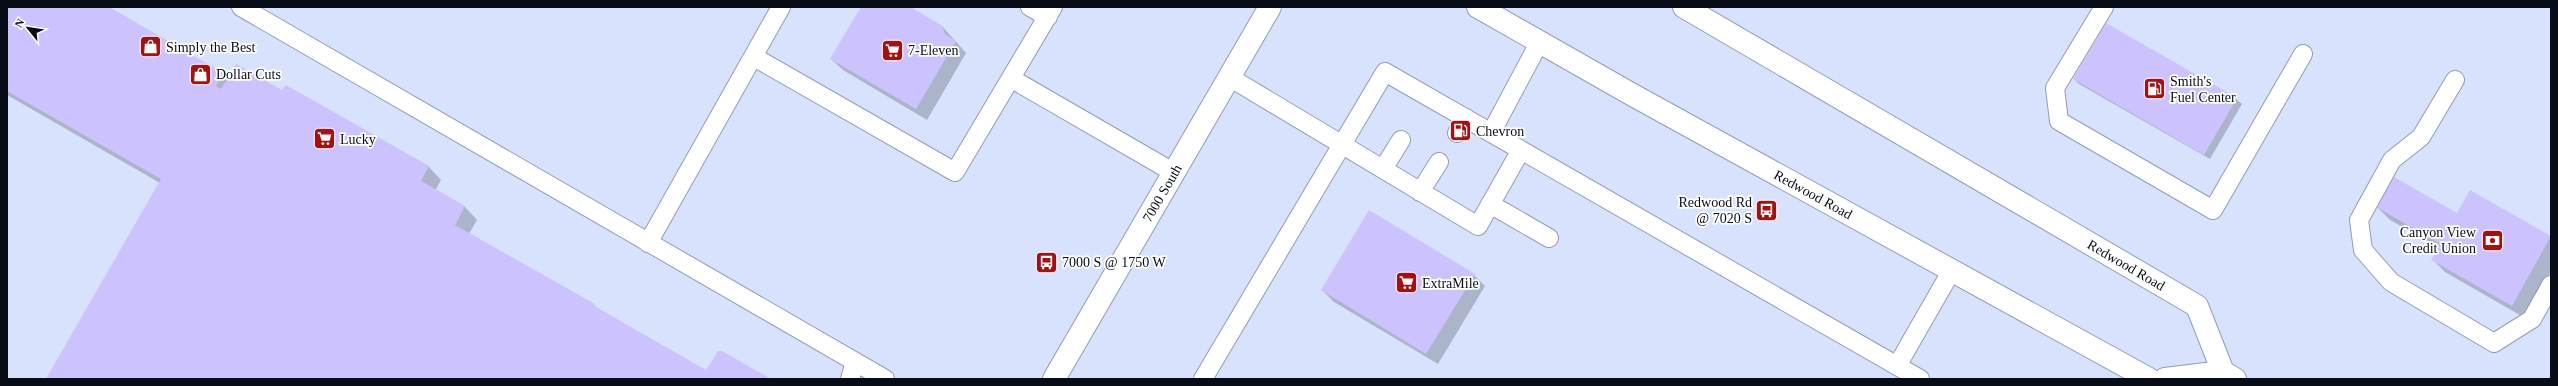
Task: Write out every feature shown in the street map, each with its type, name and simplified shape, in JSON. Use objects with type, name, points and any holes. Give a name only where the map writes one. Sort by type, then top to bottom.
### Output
[{"type":"main road","name":"7000 South","points":[[1054,379],[1270,7]]},
{"type":"main road","name":"Redwood Road","points":[[1478,7],[1539,43],[2149,379]]},
{"type":"main road","name":"Redwood Road","points":[[1684,7],[2197,306],[2229,375],[2166,379]]},
{"type":"lane","points":[[241,7],[648,243],[853,371],[885,379]]},
{"type":"lane","points":[[648,243],[781,7]]},
{"type":"lane","points":[[754,57],[955,172],[1012,79],[1050,12],[1030,7]]},
{"type":"lane","points":[[2104,7],[2055,88],[2059,121],[2213,210],[2303,54]]},
{"type":"lane","points":[[1491,133],[1539,43]]},
{"type":"lane","points":[[1203,379],[1385,72],[1423,103],[1466,118],[1920,379]]},
{"type":"lane","points":[[1229,77],[1478,226],[1521,150]]},
{"type":"lane","points":[[1012,79],[1173,172]]},
{"type":"lane","points":[[2455,80],[2421,137],[2392,160],[2359,220],[2363,250],[2391,282],[2494,343],[2532,319],[2551,285]]},
{"type":"lane","points":[[1457,133],[1466,118]]},
{"type":"lane","points":[[1383,169],[1401,140]]},
{"type":"lane","points":[[1420,192],[1439,162]]},
{"type":"lane","points":[[1490,204],[1549,238]]},
{"type":"lane","points":[[1897,366],[1952,270]]},
{"type":"building","points":[[7,7],[109,7],[223,73],[216,86],[221,89],[236,64],[282,90],[286,85],[429,166],[421,181],[465,206],[455,225],[595,304],[594,306],[706,370],[718,351],[722,351],[771,379],[50,379],[47,377],[161,179],[7,91]]},
{"type":"building","name":"7-Eleven","points":[[861,7],[911,7],[942,26],[945,34],[956,41],[916,109],[830,59]]},
{"type":"building","name":"Smith's Fuel Center","points":[[2106,23],[2237,98],[2204,155],[2073,79]]},
{"type":"building","name":"Canyon View Credit Union","points":[[2394,177],[2457,213],[2470,190],[2551,236],[2512,306],[2431,260],[2441,244],[2376,207]]},
{"type":"building","points":[[1369,210],[1475,274],[1426,354],[1321,290]]},
{"type":"place","name":"Simply the Best","points":[[150,47]]},
{"type":"place","name":"7-Eleven","points":[[893,50]]},
{"type":"place","name":"Dollar Cuts","points":[[200,74]]},
{"type":"place","name":"Smith's Fuel Center","points":[[2155,89]]},
{"type":"place","name":"Chevron","points":[[1460,131]]},
{"type":"place","name":"Lucky","points":[[325,139]]},
{"type":"place","name":"Redwood Rd @ 7020 S","points":[[1767,210]]},
{"type":"place","name":"Canyon View Credit Union","points":[[2492,240]]},
{"type":"place","name":"7000 S @ 1750 W","points":[[1047,262]]},
{"type":"place","name":"ExtraMile","points":[[1407,283]]}]
